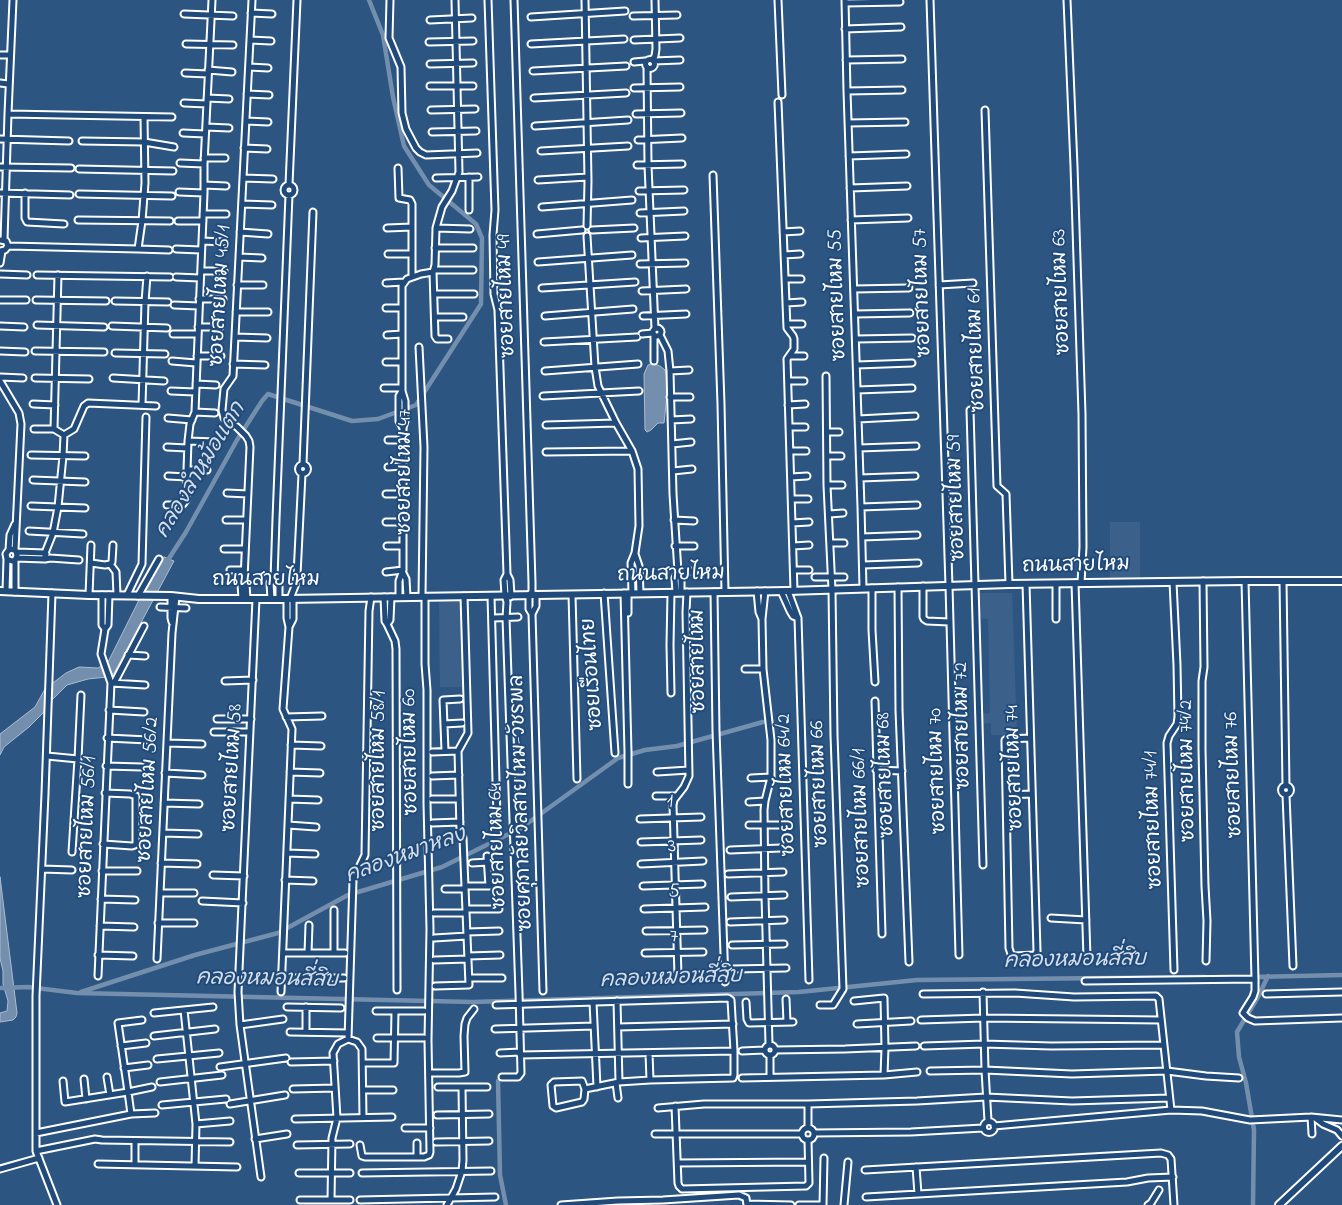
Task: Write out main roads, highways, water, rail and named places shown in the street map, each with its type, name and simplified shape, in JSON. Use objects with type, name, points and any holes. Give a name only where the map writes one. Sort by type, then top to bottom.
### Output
[{"type":"main road","name":"ถนนสายไหม","points":[[3,591],[174,596],[199,599],[464,596],[508,598],[532,594],[788,591],[1008,584],[1342,581]]},
{"type":"main road","points":[[1279,1205],[1342,1146]]},
{"type":"waterway","name":"คลองลำหม้อแตก","points":[[166,563],[186,532],[237,440],[268,394],[352,421],[378,419],[416,405],[481,304],[482,238],[476,224],[429,185],[404,146],[393,97],[383,35],[369,0]]},
{"type":"waterway","name":"คลองหมาหลง","points":[[81,992],[195,955],[278,933],[348,895],[442,867],[521,828],[618,758],[645,750],[677,746],[763,722]]},
{"type":"waterway","name":"คลองหมอนสี่สิบ","points":[[1253,977],[1342,975]]},
{"type":"waterway","points":[[1253,1205],[1254,1130],[1246,1083],[1239,1057],[1237,1032],[1268,976]]},
{"type":"waterway","name":"คลองหมอนสี่สิบ","points":[[0,988],[28,987],[77,993],[473,1002],[799,992],[917,980],[1205,977]]},
{"type":"waterway","points":[[498,1081],[500,1175],[506,1205]]}]
